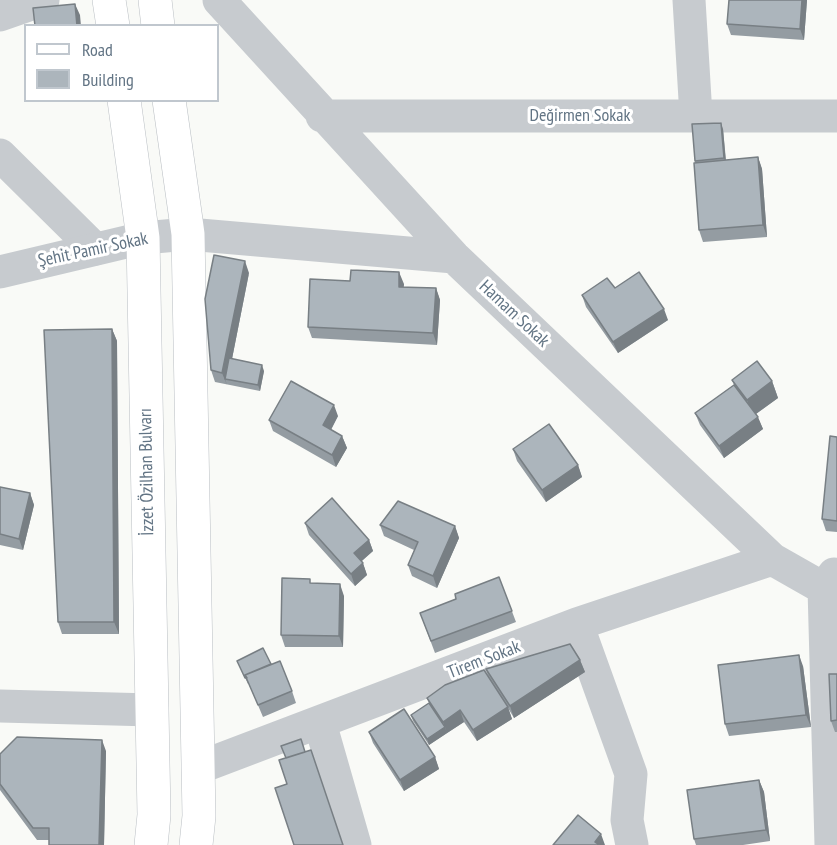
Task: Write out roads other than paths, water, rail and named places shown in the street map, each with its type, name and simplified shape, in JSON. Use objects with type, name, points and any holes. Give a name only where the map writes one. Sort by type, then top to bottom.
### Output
[{"type":"main road","points":[[109,0],[113,24]]},
{"type":"main road","points":[[155,0],[158,24]]},
{"type":"main road","name":"İzzet Özilhan Bulvarı","points":[[124,102],[143,238],[154,815],[151,845]]},
{"type":"main road","points":[[169,102],[188,234],[198,768],[196,845]]},
{"type":"street","points":[[0,15],[43,0]]},
{"type":"street","name":"Hamam Sokak","points":[[219,0],[322,116],[454,257],[772,559],[833,584]]},
{"type":"street","points":[[689,0],[696,116]]},
{"type":"street","name":"Değirmen Sokak","points":[[322,116],[837,116]]},
{"type":"street","points":[[0,155],[95,249]]},
{"type":"street","name":"Şehit Pamir Sokak","points":[[0,272],[143,238],[188,234],[454,257]]},
{"type":"street","name":"Tirem Sokak","points":[[198,768],[577,624],[772,559]]},
{"type":"street","points":[[831,845],[833,584]]},
{"type":"street","points":[[577,624],[631,774],[627,820],[632,845]]},
{"type":"street","points":[[0,706],[152,710]]},
{"type":"street","points":[[320,723],[355,845]]}]
